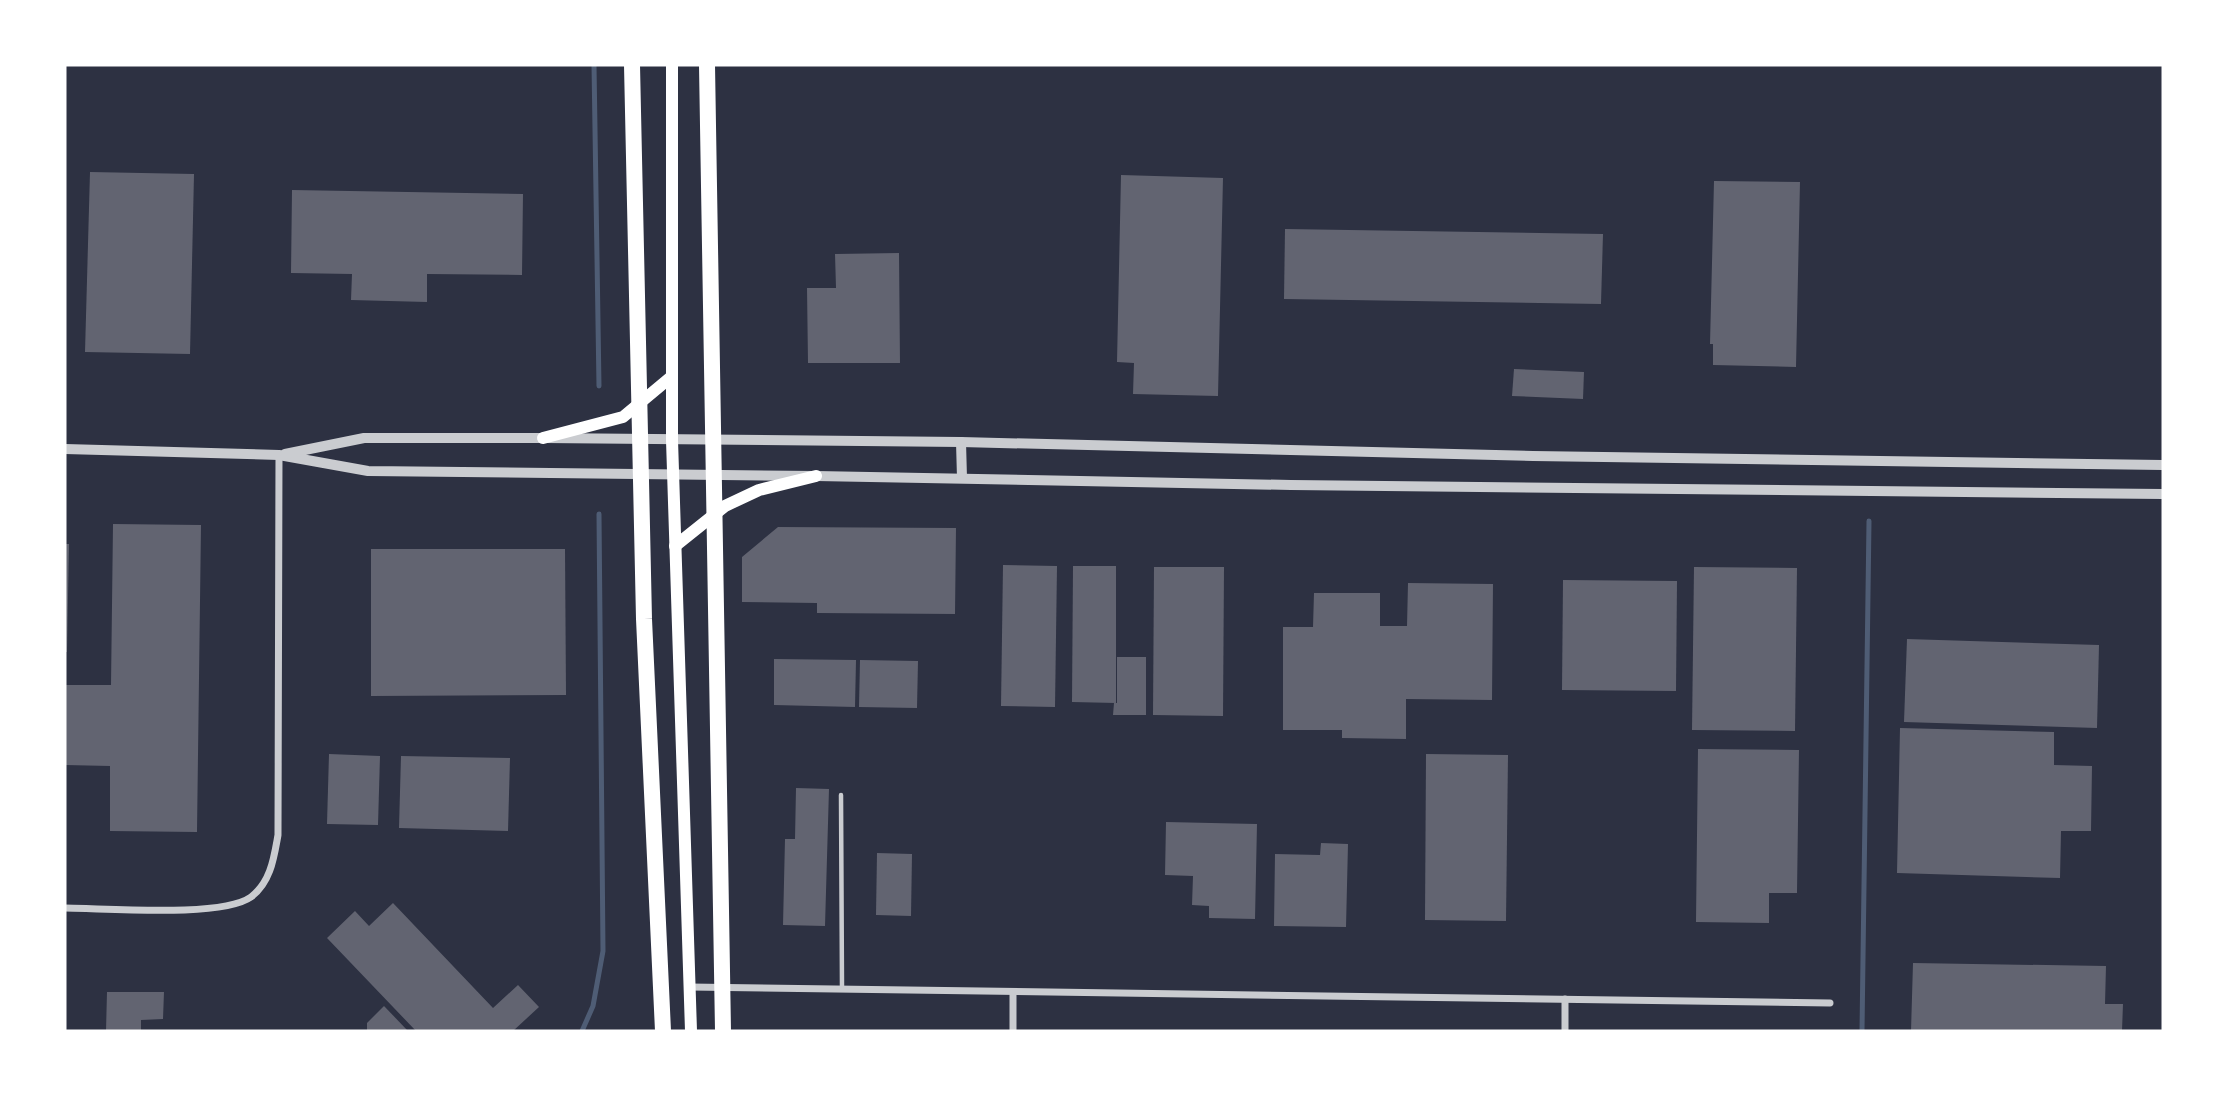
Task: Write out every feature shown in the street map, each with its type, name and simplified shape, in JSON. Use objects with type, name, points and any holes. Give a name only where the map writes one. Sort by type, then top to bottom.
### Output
[{"type":"highway","points":[[632,65],[644,605],[663,1031]]},
{"type":"highway","points":[[707,65],[723,1031]]},
{"type":"main road","points":[[673,65],[672,440],[691,1031]]},
{"type":"main road","points":[[542,438],[622,417],[671,377]]},
{"type":"main road","points":[[675,546],[725,506],[758,490],[816,475]]},
{"type":"street","points":[[279,455],[364,438],[542,438],[961,442],[1533,456],[2163,465]]},
{"type":"street","points":[[961,442],[962,478]]},
{"type":"street","points":[[65,449],[279,455],[368,471],[816,475],[1277,485],[2163,494]]},
{"type":"street","points":[[65,908],[199,910],[230,907],[250,897],[265,883],[273,862],[278,835],[279,455]]},
{"type":"street","points":[[689,987],[1830,1003]]},
{"type":"street","points":[[1013,993],[1013,1031]]},
{"type":"street","points":[[1565,1031],[1566,999]]},
{"type":"lane","points":[[841,795],[842,989]]},
{"type":"building","points":[[90,172],[194,174],[190,354],[85,352]]},
{"type":"building","points":[[1121,175],[1223,178],[1218,396],[1133,394],[1134,363],[1117,362]]},
{"type":"building","points":[[1714,181],[1800,182],[1796,367],[1713,365],[1713,344],[1710,344]]},
{"type":"building","points":[[292,190],[523,194],[522,275],[427,274],[427,302],[351,300],[352,274],[291,273]]},
{"type":"building","points":[[1285,229],[1603,234],[1601,304],[1284,299]]},
{"type":"building","points":[[899,253],[900,363],[808,363],[807,288],[836,288],[835,254]]},
{"type":"building","points":[[1514,369],[1584,372],[1583,399],[1512,396]]},
{"type":"building","points":[[113,524],[201,525],[197,832],[110,831],[110,766],[65,765],[65,685],[111,685]]},
{"type":"building","points":[[778,527],[956,528],[955,614],[817,613],[817,603],[742,602],[742,557]]},
{"type":"building","points":[[65,544],[69,544],[67,652],[65,652]]},
{"type":"building","points":[[371,549],[565,549],[566,695],[371,696]]},
{"type":"building","points":[[1003,565],[1057,566],[1055,707],[1001,706]]},
{"type":"building","points":[[1073,566],[1116,566],[1116,703],[1072,702]]},
{"type":"building","points":[[1154,567],[1224,567],[1223,716],[1153,715]]},
{"type":"building","points":[[1694,567],[1797,568],[1795,731],[1692,730]]},
{"type":"building","points":[[1563,580],[1677,581],[1676,691],[1562,690]]},
{"type":"building","points":[[1408,583],[1493,584],[1492,700],[1406,699],[1406,739],[1342,738],[1342,730],[1283,730],[1283,627],[1313,627],[1314,593],[1380,593],[1380,626],[1407,626]]},
{"type":"building","points":[[1907,639],[2099,645],[2097,728],[1904,722]]},
{"type":"building","points":[[1117,657],[1146,657],[1146,715],[1113,715],[1114,703],[1117,703]]},
{"type":"building","points":[[774,659],[856,660],[855,707],[774,705]]},
{"type":"building","points":[[860,660],[918,661],[917,708],[859,707]]},
{"type":"building","points":[[1900,728],[2054,732],[2054,765],[2092,766],[2091,831],[2061,831],[2060,878],[1897,873]]},
{"type":"building","points":[[1698,749],[1799,750],[1797,893],[1769,893],[1769,923],[1696,922]]},
{"type":"building","points":[[329,754],[380,756],[378,825],[327,824]]},
{"type":"building","points":[[1426,754],[1508,755],[1506,921],[1425,920]]},
{"type":"building","points":[[401,756],[510,758],[508,831],[399,828]]},
{"type":"building","points":[[796,788],[829,789],[825,926],[783,925],[785,839],[795,839]]},
{"type":"building","points":[[1166,822],[1257,824],[1255,919],[1209,918],[1209,906],[1192,905],[1193,876],[1165,875]]},
{"type":"building","points":[[1321,843],[1348,844],[1346,927],[1274,926],[1275,854],[1320,855]]},
{"type":"building","points":[[877,853],[912,854],[911,916],[876,915]]},
{"type":"building","points":[[393,903],[493,1008],[518,985],[539,1007],[513,1031],[416,1031],[327,938],[355,911],[369,926]]},
{"type":"building","points":[[1913,963],[2106,966],[2105,1004],[2123,1004],[2122,1031],[1911,1031]]},
{"type":"building","points":[[107,992],[164,992],[163,1019],[141,1020],[141,1031],[106,1031]]},
{"type":"building","points":[[384,1006],[408,1031],[367,1031],[367,1023]]},
{"type":"waterway","points":[[594,65],[599,386]]},
{"type":"waterway","points":[[582,1031],[593,1006],[603,951],[599,514]]},
{"type":"waterway","points":[[1862,1031],[1869,521]]}]
